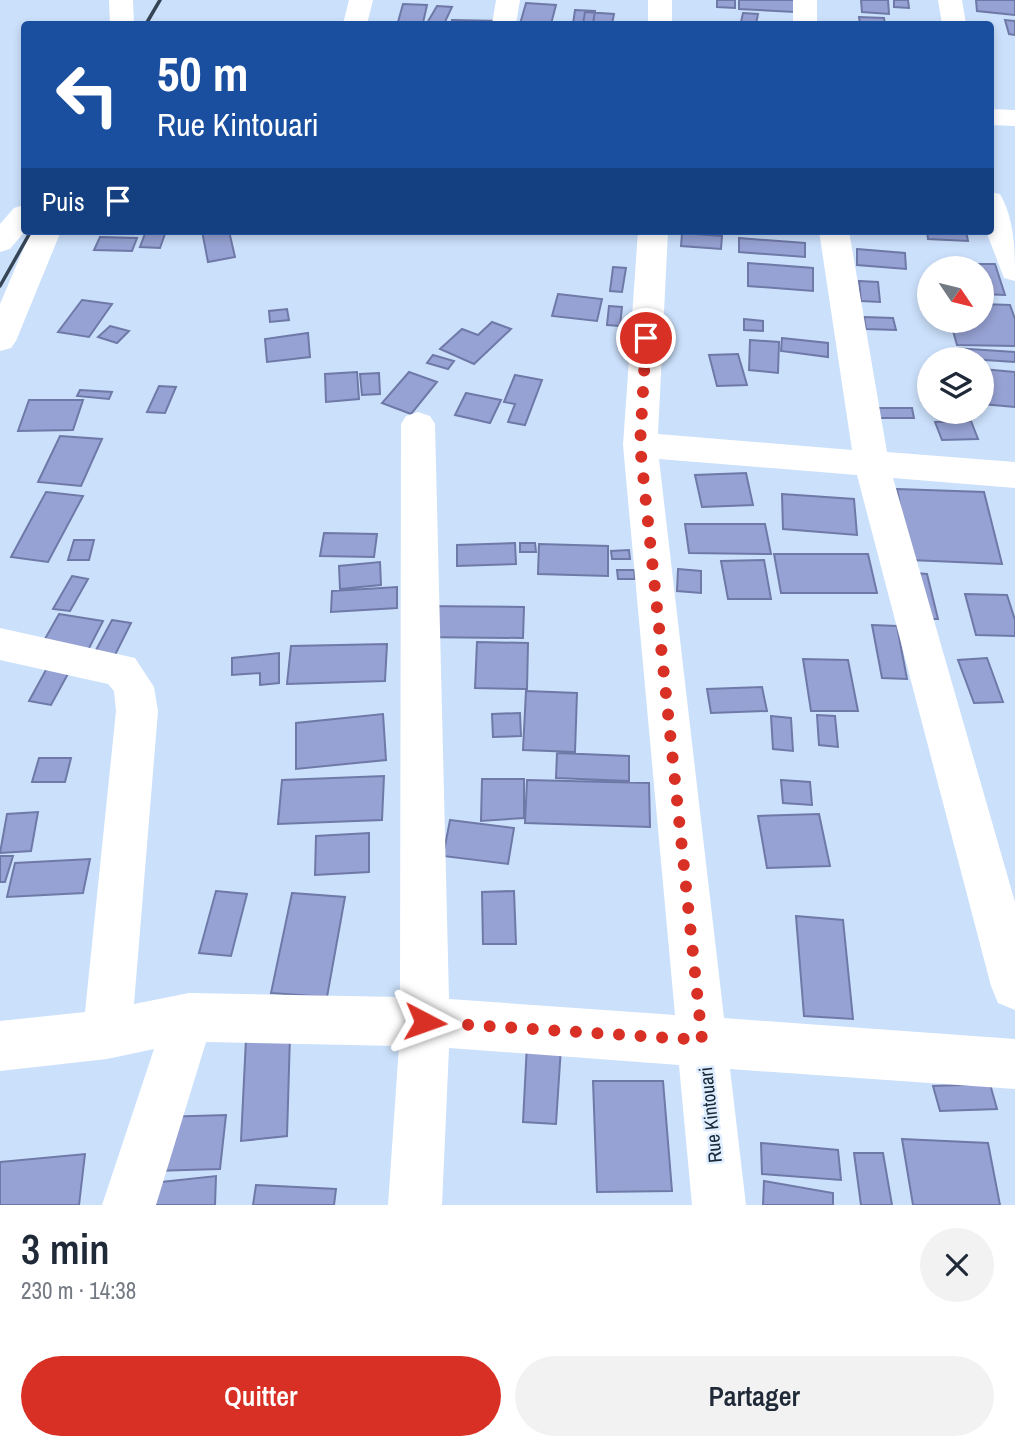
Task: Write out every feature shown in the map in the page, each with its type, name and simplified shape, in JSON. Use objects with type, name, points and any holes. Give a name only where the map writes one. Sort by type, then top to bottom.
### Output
[{"type":"street","points":[[121,0],[122,21]]},
{"type":"street","points":[[356,21],[361,0]]},
{"type":"street","points":[[504,21],[508,0]]},
{"type":"street","points":[[660,0],[660,21]]},
{"type":"street","points":[[805,0],[805,21]]},
{"type":"street","points":[[950,0],[954,21]]},
{"type":"street","points":[[994,117],[1015,118]]},
{"type":"street","points":[[994,212],[1015,272]]},
{"type":"street","points":[[0,243],[21,218]]},
{"type":"street","points":[[0,341],[44,235]]},
{"type":"street","name":"Rue Kintouari","points":[[653,235],[640,445],[719,1205]]},
{"type":"street","points":[[835,235],[871,463],[1015,986]]},
{"type":"street","points":[[415,1205],[425,1022],[418,424]]},
{"type":"street","points":[[640,445],[1015,475]]},
{"type":"street","points":[[0,644],[121,670],[134,687],[137,711],[107,1034]]},
{"type":"street","points":[[129,1205],[189,1017]]},
{"type":"street","points":[[0,1046],[107,1034],[189,1017],[425,1022],[1015,1064]]},
{"type":"building","points":[[717,0],[735,0],[735,8],[717,7]]},
{"type":"building","points":[[739,0],[794,0],[794,12],[739,9]]},
{"type":"building","points":[[861,0],[888,0],[889,14],[862,12]]},
{"type":"building","points":[[894,0],[908,0],[909,8],[894,7]]},
{"type":"building","points":[[976,0],[1015,0],[1015,15],[977,11]]},
{"type":"building","points":[[526,3],[556,5],[552,21],[521,21]]},
{"type":"building","points":[[403,4],[427,5],[423,21],[398,21]]},
{"type":"building","points":[[437,6],[452,7],[445,21],[428,21]]},
{"type":"building","points":[[575,10],[595,11],[593,21],[573,21]]},
{"type":"building","points":[[585,12],[614,14],[613,21],[584,21]]},
{"type":"building","points":[[743,13],[758,14],[757,21],[741,21]]},
{"type":"building","points":[[859,17],[884,18],[884,21],[860,21]]},
{"type":"building","points":[[1005,20],[1015,21],[1015,35],[1009,34]]},
{"type":"building","points":[[144,235],[165,235],[160,248],[140,247]]},
{"type":"building","points":[[203,235],[230,235],[235,257],[208,262]]},
{"type":"building","points":[[682,235],[722,236],[721,249],[681,246]]},
{"type":"building","points":[[928,235],[967,235],[968,241],[928,239]]},
{"type":"building","points":[[100,237],[137,238],[132,251],[94,250]]},
{"type":"building","points":[[739,238],[805,243],[805,257],[739,252]]},
{"type":"building","points":[[857,249],[905,253],[906,269],[857,265]]},
{"type":"building","points":[[748,263],[813,268],[813,291],[748,286]]},
{"type":"building","points":[[994,264],[995,264],[1005,295],[994,295]]},
{"type":"building","points":[[613,267],[626,268],[622,292],[610,291]]},
{"type":"building","points":[[859,281],[878,282],[880,302],[861,301]]},
{"type":"building","points":[[558,294],[602,299],[597,321],[552,316]]},
{"type":"building","points":[[82,300],[112,304],[89,337],[58,332]]},
{"type":"building","points":[[994,304],[1010,305],[1015,319],[1015,346],[957,345],[954,333],[994,333]]},
{"type":"building","points":[[609,306],[622,307],[620,326],[607,325]]},
{"type":"building","points":[[287,309],[289,320],[270,322],[269,311]]},
{"type":"building","points":[[864,317],[893,318],[896,330],[866,329]]},
{"type":"building","points":[[744,319],[763,321],[763,331],[744,330]]},
{"type":"building","points":[[492,322],[511,329],[474,364],[440,349],[462,329],[478,335]]},
{"type":"building","points":[[110,326],[129,331],[117,343],[98,337]]},
{"type":"building","points":[[308,333],[310,357],[267,362],[265,339]]},
{"type":"building","points":[[782,338],[828,343],[828,357],[781,351]]},
{"type":"building","points":[[750,340],[779,342],[778,373],[749,370]]},
{"type":"building","points":[[994,351],[1015,352],[1015,362],[994,361]]},
{"type":"building","points":[[738,354],[747,385],[717,386],[709,355]]},
{"type":"building","points":[[433,355],[454,361],[448,369],[427,363]]},
{"type":"building","points":[[994,370],[1015,372],[1015,407],[994,405]]},
{"type":"building","points":[[357,372],[359,399],[326,402],[325,374]]},
{"type":"building","points":[[409,372],[437,382],[411,414],[382,403]]},
{"type":"building","points":[[379,373],[380,394],[362,395],[360,374]]},
{"type":"building","points":[[515,375],[542,380],[525,425],[508,422],[515,404],[504,402]]},
{"type":"building","points":[[159,386],[176,387],[165,413],[147,412]]},
{"type":"building","points":[[80,390],[112,392],[109,399],[77,396]]},
{"type":"building","points":[[466,393],[501,400],[490,423],[455,415]]},
{"type":"building","points":[[29,400],[83,400],[73,430],[18,431]]},
{"type":"building","points":[[877,408],[912,408],[914,418],[879,418]]},
{"type":"building","points":[[936,424],[972,424],[978,439],[942,440]]},
{"type":"building","points":[[60,436],[102,439],[81,486],[38,482]]},
{"type":"building","points":[[746,473],[753,505],[702,507],[695,475]]},
{"type":"building","points":[[897,489],[984,492],[1002,564],[910,560]]},
{"type":"building","points":[[46,492],[83,496],[48,562],[11,557]]},
{"type":"building","points":[[782,494],[854,499],[857,535],[783,529]]},
{"type":"building","points":[[685,524],[765,524],[771,554],[689,553]]},
{"type":"building","points":[[324,533],[377,534],[374,557],[320,556]]},
{"type":"building","points":[[74,540],[94,540],[89,560],[68,560]]},
{"type":"building","points":[[515,543],[516,564],[457,566],[457,545]]},
{"type":"building","points":[[520,543],[535,543],[536,552],[520,552]]},
{"type":"building","points":[[539,544],[608,546],[608,576],[538,574]]},
{"type":"building","points":[[629,550],[630,559],[612,559],[611,551]]},
{"type":"building","points":[[774,554],[868,554],[877,593],[781,593]]},
{"type":"building","points":[[764,560],[771,599],[728,599],[721,561]]},
{"type":"building","points":[[380,562],[381,585],[340,589],[339,566]]},
{"type":"building","points":[[678,569],[701,571],[701,593],[677,591]]},
{"type":"building","points":[[617,570],[634,570],[635,579],[618,579]]},
{"type":"building","points":[[915,573],[927,574],[938,619],[924,619]]},
{"type":"building","points":[[72,576],[88,579],[70,611],[53,609]]},
{"type":"building","points":[[397,587],[397,608],[331,612],[332,591]]},
{"type":"building","points":[[965,594],[1007,595],[1015,620],[1015,636],[976,635]]},
{"type":"building","points":[[417,606],[524,607],[523,638],[414,637]]},
{"type":"building","points":[[59,614],[103,621],[86,654],[41,646]]},
{"type":"building","points":[[112,620],[131,623],[115,655],[95,652]]},
{"type":"building","points":[[872,625],[897,626],[907,679],[882,678]]},
{"type":"building","points":[[477,642],[528,643],[527,689],[475,688]]},
{"type":"building","points":[[387,644],[385,681],[287,684],[291,646]]},
{"type":"building","points":[[279,653],[279,683],[260,685],[260,673],[232,675],[232,658]]},
{"type":"building","points":[[987,658],[1003,702],[974,703],[958,660]]},
{"type":"building","points":[[803,659],[848,660],[858,711],[811,711]]},
{"type":"building","points":[[47,668],[69,672],[51,705],[29,701]]},
{"type":"building","points":[[762,687],[767,711],[711,713],[707,689]]},
{"type":"building","points":[[526,691],[577,693],[575,752],[523,750]]},
{"type":"building","points":[[520,713],[521,736],[493,737],[492,714]]},
{"type":"building","points":[[383,714],[386,760],[296,769],[296,723]]},
{"type":"building","points":[[817,715],[835,716],[838,747],[819,745]]},
{"type":"building","points":[[771,716],[791,718],[793,751],[773,749]]},
{"type":"building","points":[[557,753],[629,756],[629,781],[556,778]]},
{"type":"building","points":[[39,758],[71,758],[65,782],[32,782]]},
{"type":"building","points":[[384,776],[382,820],[278,824],[282,780]]},
{"type":"building","points":[[482,779],[524,779],[524,818],[481,821]]},
{"type":"building","points":[[527,780],[649,783],[650,827],[525,823]]},
{"type":"building","points":[[781,780],[810,782],[812,805],[783,803]]},
{"type":"building","points":[[38,812],[31,851],[0,853],[7,814]]},
{"type":"building","points":[[819,814],[830,866],[767,868],[758,816]]},
{"type":"building","points":[[450,820],[514,828],[508,864],[443,856]]},
{"type":"building","points":[[369,833],[369,872],[315,875],[316,836]]},
{"type":"building","points":[[0,856],[13,856],[5,882],[0,882]]},
{"type":"building","points":[[90,859],[83,893],[7,897],[15,863]]},
{"type":"building","points":[[216,891],[247,894],[231,956],[199,953]]},
{"type":"building","points":[[514,891],[516,944],[483,944],[482,892]]},
{"type":"building","points":[[292,893],[345,897],[327,997],[271,993]]},
{"type":"building","points":[[796,916],[843,920],[853,1019],[804,1016]]},
{"type":"building","points":[[290,1035],[287,1136],[241,1141],[246,1039]]},
{"type":"building","points":[[527,1044],[561,1047],[556,1124],[523,1122]]},
{"type":"building","points":[[593,1081],[663,1081],[672,1191],[597,1192]]},
{"type":"building","points":[[990,1084],[997,1109],[940,1111],[933,1086]]},
{"type":"building","points":[[226,1115],[220,1169],[152,1171],[160,1117]]},
{"type":"building","points":[[902,1139],[988,1143],[1000,1205],[913,1205]]},
{"type":"building","points":[[761,1143],[838,1150],[841,1180],[762,1174]]},
{"type":"building","points":[[854,1153],[883,1153],[892,1205],[861,1205]]},
{"type":"building","points":[[85,1154],[79,1205],[0,1205],[0,1162]]},
{"type":"building","points":[[216,1176],[215,1205],[141,1205],[143,1184]]},
{"type":"building","points":[[764,1181],[833,1193],[833,1205],[763,1205]]},
{"type":"building","points":[[256,1185],[336,1189],[334,1205],[253,1205]]},
{"type":"railway","points":[[148,21],[160,0]]},
{"type":"railway","points":[[0,286],[29,235]]},
{"type":"route","points":[[425,1022],[702,1040],[640,445],[646,338]]}]
